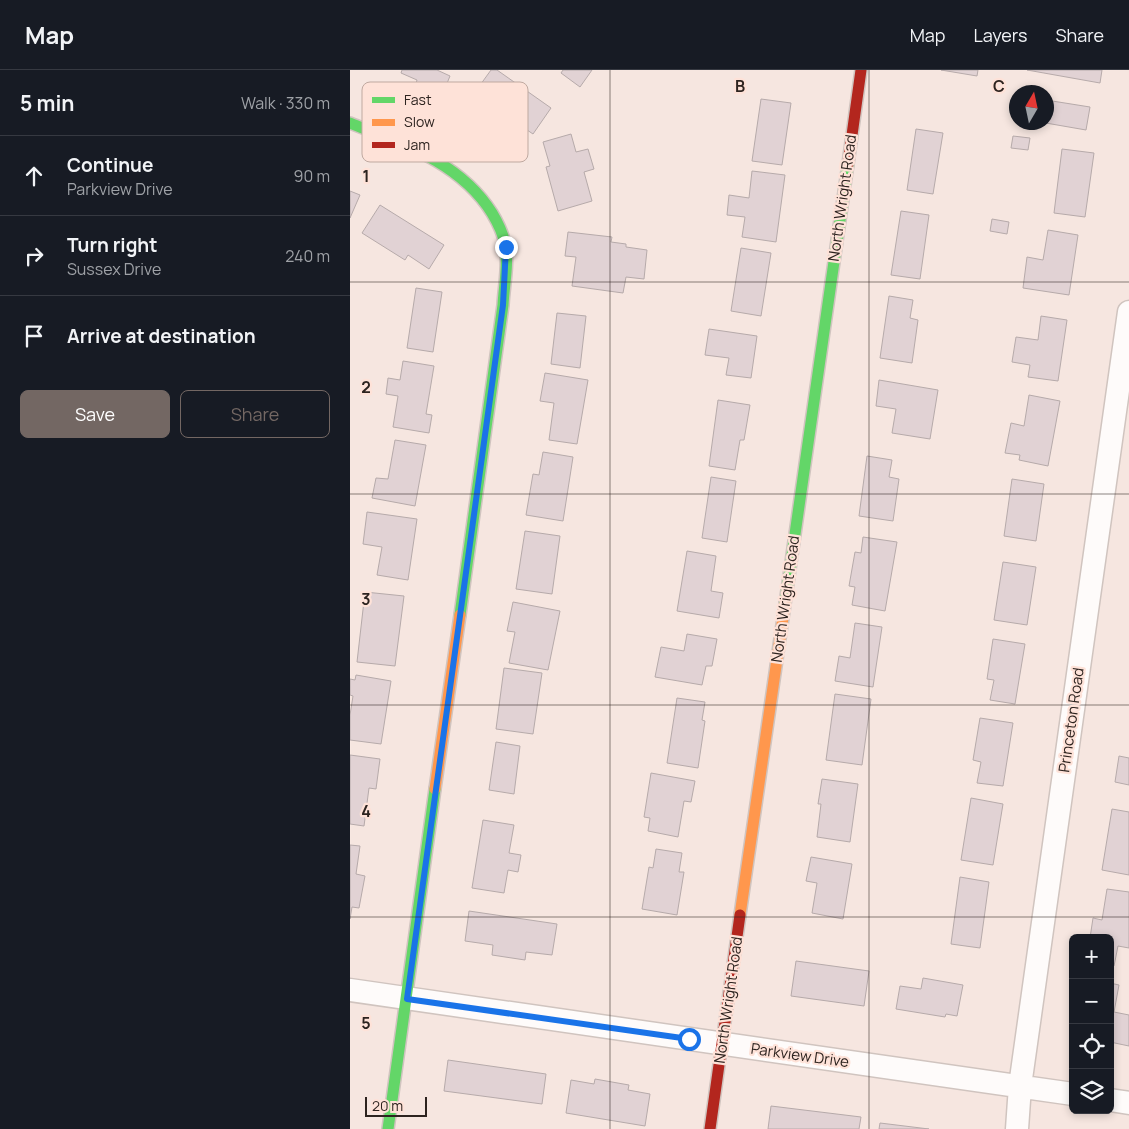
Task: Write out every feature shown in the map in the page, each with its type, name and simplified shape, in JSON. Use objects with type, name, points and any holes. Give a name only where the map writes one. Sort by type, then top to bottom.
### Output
[{"type":"street","name":"North Wright Road","points":[[710,1129],[861,70]]},
{"type":"street","points":[[350,123],[362,128]]},
{"type":"street","points":[[388,1129],[503,305],[506,247],[502,230],[478,191],[439,162]]},
{"type":"street","name":"Princeton Road","points":[[1017,1129],[1020,1086],[1128,320]]},
{"type":"street","name":"Parkview Drive","points":[[350,990],[1069,1093]]},
{"type":"street","points":[[1114,1101],[1129,1103]]},
{"type":"building","points":[[402,70],[437,70],[450,76],[448,82],[416,82],[417,80],[401,73]]},
{"type":"building","points":[[491,70],[497,70],[514,82],[482,82]]},
{"type":"building","points":[[563,70],[592,70],[580,87],[561,73]]},
{"type":"building","points":[[941,70],[978,70],[977,76]]},
{"type":"building","points":[[1027,70],[1102,70],[1100,83]]},
{"type":"building","points":[[528,92],[551,108],[533,134],[528,131]]},
{"type":"building","points":[[761,99],[791,103],[782,165],[752,161]]},
{"type":"building","points":[[1054,101],[1090,107],[1086,130],[1054,124]]},
{"type":"building","points":[[916,129],[943,133],[933,194],[907,190]]},
{"type":"building","points":[[571,134],[576,152],[588,149],[594,169],[584,172],[592,201],[558,211],[546,167],[550,166],[543,142]]},
{"type":"building","points":[[1013,136],[1030,138],[1028,150],[1011,148]]},
{"type":"building","points":[[1062,149],[1094,153],[1085,217],[1054,213]]},
{"type":"building","points":[[752,171],[785,175],[776,242],[742,237],[745,217],[727,215],[729,195],[749,198]]},
{"type":"building","points":[[350,191],[360,195],[350,218]]},
{"type":"building","points":[[380,205],[444,245],[429,269],[408,255],[405,260],[362,233]]},
{"type":"building","points":[[901,211],[929,215],[920,279],[891,275]]},
{"type":"building","points":[[992,219],[1009,222],[1007,234],[990,231]]},
{"type":"building","points":[[1048,230],[1078,235],[1069,295],[1023,288],[1027,257],[1043,260]]},
{"type":"building","points":[[568,232],[612,237],[611,242],[626,244],[626,247],[647,250],[644,279],[626,277],[623,293],[572,286],[576,257],[565,256]]},
{"type":"building","points":[[741,248],[771,253],[761,316],[731,311]]},
{"type":"building","points":[[416,288],[442,292],[433,352],[407,348]]},
{"type":"building","points":[[889,296],[913,300],[910,318],[918,320],[912,363],[880,358]]},
{"type":"building","points":[[557,313],[586,316],[580,368],[551,364]]},
{"type":"building","points":[[1041,316],[1067,320],[1058,381],[1028,377],[1030,365],[1012,362],[1016,337],[1038,340]]},
{"type":"building","points":[[709,329],[757,336],[751,378],[726,375],[729,358],[705,355]]},
{"type":"building","points":[[403,361],[434,366],[426,414],[432,415],[429,433],[393,427],[398,396],[386,394],[388,378],[400,380]]},
{"type":"building","points":[[545,373],[588,380],[577,444],[549,440],[554,403],[540,401]]},
{"type":"building","points":[[879,380],[938,390],[930,439],[892,433],[896,409],[876,406]]},
{"type":"building","points":[[1029,395],[1060,401],[1048,466],[1019,460],[1020,455],[1005,453],[1011,423],[1024,426]]},
{"type":"building","points":[[718,400],[750,405],[744,440],[740,440],[735,470],[709,466]]},
{"type":"building","points":[[395,440],[426,445],[415,506],[372,498],[376,478],[388,479]]},
{"type":"building","points":[[543,452],[573,457],[563,521],[526,515],[533,474],[539,475]]},
{"type":"building","points":[[867,456],[892,460],[889,477],[899,479],[893,521],[859,516]]},
{"type":"building","points":[[711,477],[736,481],[727,542],[702,538]]},
{"type":"building","points":[[1012,479],[1044,484],[1036,541],[1004,536]]},
{"type":"building","points":[[367,512],[417,519],[408,580],[377,575],[382,547],[363,544]]},
{"type":"building","points":[[525,531],[560,536],[552,594],[516,589]]},
{"type":"building","points":[[863,537],[897,542],[885,611],[852,605],[855,587],[849,586],[855,552],[861,553]]},
{"type":"building","points":[[687,551],[716,556],[711,591],[723,593],[719,618],[677,611]]},
{"type":"building","points":[[1003,562],[1036,567],[1027,625],[994,620]]},
{"type":"building","points":[[365,592],[404,596],[395,666],[357,662]]},
{"type":"building","points":[[513,602],[560,611],[548,670],[509,663],[515,632],[507,631]]},
{"type":"building","points":[[855,623],[882,627],[873,687],[835,681],[839,656],[850,658]]},
{"type":"building","points":[[687,634],[717,639],[712,666],[706,666],[702,685],[655,677],[661,647],[684,651]]},
{"type":"building","points":[[993,639],[1025,644],[1015,704],[990,700],[994,680],[987,679]]},
{"type":"building","points":[[504,668],[542,673],[533,734],[496,729]]},
{"type":"building","points":[[356,675],[391,681],[381,744],[350,740],[350,715],[353,696],[350,695],[350,679],[355,680]]},
{"type":"building","points":[[835,694],[871,699],[862,765],[826,760]]},
{"type":"building","points":[[677,698],[705,702],[702,720],[705,721],[698,768],[667,763]]},
{"type":"building","points":[[980,718],[1013,723],[1003,786],[977,783],[981,762],[973,760]]},
{"type":"building","points":[[496,742],[520,746],[514,794],[489,790]]},
{"type":"building","points":[[350,755],[380,759],[376,789],[369,788],[364,826],[350,824]]},
{"type":"building","points":[[1119,756],[1129,758],[1129,785],[1115,782]]},
{"type":"building","points":[[651,773],[695,781],[691,802],[684,801],[678,837],[648,831],[650,818],[644,817]]},
{"type":"building","points":[[822,779],[858,784],[850,842],[817,837],[821,804],[818,804]]},
{"type":"building","points":[[971,798],[1003,804],[993,865],[961,860]]},
{"type":"building","points":[[1112,809],[1129,812],[1129,875],[1102,870]]},
{"type":"building","points":[[483,820],[514,825],[509,853],[521,855],[518,872],[508,870],[504,893],[472,888]]},
{"type":"building","points":[[350,845],[360,846],[356,874],[365,876],[359,908],[352,907],[350,919]]},
{"type":"building","points":[[656,849],[682,853],[679,872],[684,872],[677,915],[642,909],[649,867],[653,868]]},
{"type":"building","points":[[811,857],[852,864],[843,919],[812,913],[817,883],[806,881]]},
{"type":"building","points":[[960,877],[989,882],[980,948],[951,944]]},
{"type":"building","points":[[1107,889],[1129,892],[1129,948],[1118,946],[1114,966],[1114,934],[1091,934],[1093,918],[1102,920]]},
{"type":"building","points":[[469,911],[557,924],[552,955],[526,952],[525,960],[492,955],[493,945],[465,941]]},
{"type":"building","points":[[796,961],[869,971],[864,1006],[791,996]]},
{"type":"building","points":[[923,978],[963,985],[957,1016],[946,1014],[945,1017],[896,1009],[900,986],[921,989]]},
{"type":"building","points":[[1114,984],[1119,985],[1114,1012]]},
{"type":"building","points":[[1114,1012],[1129,1015],[1129,1046],[1114,1043]]},
{"type":"building","points":[[448,1060],[546,1074],[542,1104],[444,1091]]},
{"type":"building","points":[[595,1079],[629,1085],[628,1090],[650,1094],[645,1126],[566,1113],[571,1080],[594,1084]]},
{"type":"building","points":[[771,1106],[861,1117],[859,1129],[768,1129]]},
{"type":"building","points":[[880,1123],[929,1129],[879,1129]]},
{"type":"traffic: fast","points":[[350,123],[362,128]]},
{"type":"traffic: fast","points":[[437,162],[464,180],[479,195],[500,228],[506,252],[503,305],[460,615]]},
{"type":"traffic: fast","points":[[785,604],[848,164]]},
{"type":"traffic: fast","points":[[388,1129],[435,789]]},
{"type":"traffic: slow","points":[[740,915],[785,604]]},
{"type":"traffic: slow","points":[[435,789],[460,615]]},
{"type":"traffic: jam","points":[[848,164],[861,70]]},
{"type":"traffic: jam","points":[[710,1129],[740,915]]},
{"type":"route","points":[[506,247],[503,305],[407,999],[689,1039]]}]
